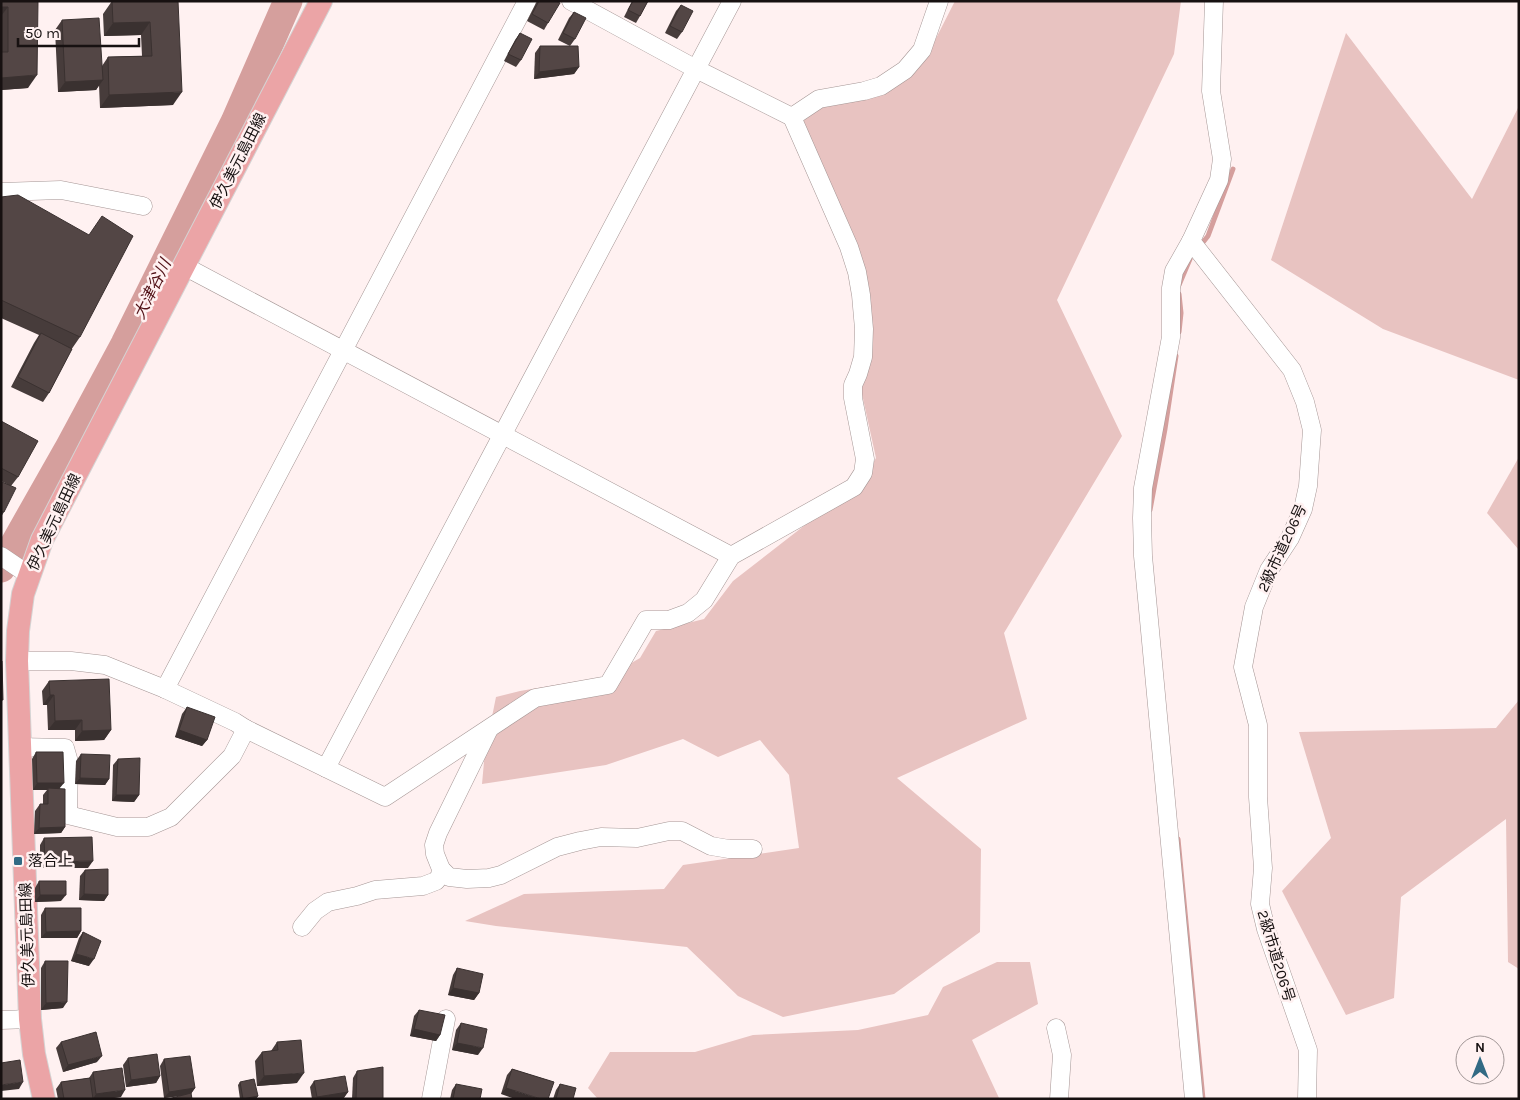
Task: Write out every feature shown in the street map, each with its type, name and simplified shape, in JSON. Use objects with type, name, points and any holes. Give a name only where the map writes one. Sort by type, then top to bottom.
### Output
[{"type":"main road","name":"伊久美元島田線","points":[[44,1099],[34,1054],[30,1019],[19,747],[17,661],[18,631],[23,594],[23,571],[42,540],[322,1]]},
{"type":"street","points":[[165,689],[527,1]]},
{"type":"street","points":[[17,661],[71,661],[105,665],[165,689],[235,722],[385,797],[535,698],[608,685],[646,620],[669,620],[688,613],[704,600],[732,556],[854,487],[863,474],[865,459],[853,398],[853,385],[863,357],[864,329],[857,272],[849,247],[792,117],[696,69],[571,1]]},
{"type":"street","points":[[326,768],[732,1]]},
{"type":"street","points":[[792,117],[819,99],[881,86],[905,70],[922,50],[939,1]]},
{"type":"street","points":[[1194,1099],[1144,566],[1142,518],[1144,488],[1171,337],[1171,288],[1174,271],[1219,180],[1222,159],[1211,90],[1214,1]]},
{"type":"street","points":[[1,192],[60,190],[143,206]]},
{"type":"street","name":"2級市道206号","points":[[1191,240],[1292,370],[1305,402],[1312,430],[1308,486],[1303,509],[1290,538],[1269,570],[1254,607],[1243,667],[1258,725],[1258,797],[1263,868],[1260,904],[1266,930],[1308,1050],[1307,1099]]},
{"type":"street","points":[[184,266],[732,556]]},
{"type":"street","points":[[1,556],[23,571]]},
{"type":"street","points":[[490,727],[438,833],[434,845],[435,854],[441,869],[449,877],[489,878],[557,847],[601,837],[637,838],[669,831],[682,831],[711,846],[729,849],[753,849]]},
{"type":"street","points":[[19,747],[65,748],[69,762],[68,815],[117,827],[148,827],[171,817],[232,756],[246,729]]},
{"type":"street","points":[[302,927],[315,911],[328,902],[375,890],[423,886],[436,881],[440,876],[441,869]]},
{"type":"street","points":[[1,1020],[30,1019]]},
{"type":"street","points":[[431,1099],[446,1019]]},
{"type":"street","points":[[1056,1028],[1062,1055],[1059,1099]]},
{"type":"shaded area","points":[[955,1],[1181,1],[1174,54],[1057,300],[1122,436],[1004,633],[1027,719],[897,778],[981,849],[980,932],[894,994],[783,1017],[738,996],[687,947],[465,921],[524,894],[664,889],[683,865],[799,848],[789,775],[760,740],[718,757],[683,739],[606,765],[482,784],[485,751],[496,697],[520,691],[609,676],[640,658],[656,631],[704,619],[733,581],[863,480],[876,458],[860,385],[859,252],[798,123],[826,104],[883,91],[931,48]]},
{"type":"shaded area","points":[[1346,33],[1472,199],[1519,106],[1519,380],[1383,329],[1271,260]]},
{"type":"shaded area","points":[[1519,457],[1519,550],[1487,513]]},
{"type":"shaded area","points":[[1519,700],[1519,969],[1508,962],[1506,819],[1401,897],[1394,998],[1346,1015],[1282,891],[1331,838],[1299,732],[1496,728]]},
{"type":"shaded area","points":[[997,962],[1030,962],[1038,1004],[972,1040],[999,1098],[1002,1099],[598,1099],[588,1088],[610,1052],[695,1052],[753,1035],[858,1030],[928,1015],[943,987]]},
{"type":"building","points":[[1,1],[38,1],[37,75],[1,78],[1,52],[8,52],[8,7],[1,7]]},
{"type":"building","points":[[112,1],[178,1],[182,92],[109,95],[108,57],[152,56],[150,22],[113,23]]},
{"type":"building","points":[[539,1],[556,1],[560,3],[548,23],[532,14]]},
{"type":"building","points":[[633,1],[648,1],[640,16],[628,10]]},
{"type":"building","points":[[681,5],[693,11],[682,32],[670,26]]},
{"type":"building","points":[[574,12],[586,18],[575,39],[563,33]]},
{"type":"building","points":[[99,18],[103,80],[65,82],[62,20]]},
{"type":"building","points":[[520,33],[532,39],[521,60],[508,54]]},
{"type":"building","points":[[540,46],[578,46],[579,67],[539,72]]},
{"type":"building","points":[[18,195],[89,235],[102,216],[133,236],[80,337],[1,300],[1,197]]},
{"type":"building","points":[[41,333],[72,349],[49,393],[18,377]]},
{"type":"building","points":[[1,421],[38,441],[18,477],[1,468]]},
{"type":"building","points":[[2,482],[16,488],[4,512],[1,511]]},
{"type":"building","points":[[2,661],[3,700],[1,700]]},
{"type":"building","points":[[109,679],[111,730],[82,731],[82,720],[55,721],[54,695],[50,695],[49,681]]},
{"type":"building","points":[[187,707],[215,717],[207,740],[179,730]]},
{"type":"building","points":[[36,752],[63,752],[64,783],[37,783]]},
{"type":"building","points":[[81,754],[110,755],[109,779],[80,778]]},
{"type":"building","points":[[140,758],[139,795],[116,795],[118,759]]},
{"type":"building","points":[[48,788],[65,789],[65,827],[39,828],[40,804],[48,804]]},
{"type":"building","points":[[92,837],[93,861],[45,862],[44,838]]},
{"type":"building","points":[[108,869],[108,895],[84,894],[85,870]]},
{"type":"building","points":[[39,881],[66,881],[66,895],[40,895]]},
{"type":"building","points":[[45,908],[81,908],[81,931],[46,932]]},
{"type":"building","points":[[83,932],[101,941],[94,959],[76,954]]},
{"type":"building","points":[[45,961],[68,961],[67,1002],[46,1003]]},
{"type":"building","points":[[457,968],[483,974],[479,993],[453,988]]},
{"type":"building","points":[[419,1010],[445,1015],[440,1035],[414,1029]]},
{"type":"building","points":[[461,1023],[487,1029],[483,1048],[457,1043]]},
{"type":"building","points":[[96,1032],[102,1056],[68,1065],[61,1042]]},
{"type":"building","points":[[301,1040],[304,1073],[264,1076],[262,1052],[278,1050],[277,1042]]},
{"type":"building","points":[[157,1054],[160,1076],[131,1080],[128,1058]]},
{"type":"building","points":[[190,1056],[195,1088],[169,1092],[164,1059]]},
{"type":"building","points":[[20,1060],[23,1082],[1,1085],[1,1063]]},
{"type":"building","points":[[383,1067],[383,1099],[356,1099],[357,1071]]},
{"type":"building","points":[[122,1068],[125,1090],[96,1094],[93,1072]]},
{"type":"building","points":[[512,1069],[554,1082],[548,1099],[541,1099],[506,1088]]},
{"type":"building","points":[[345,1076],[348,1092],[317,1097],[314,1081]]},
{"type":"building","points":[[90,1078],[93,1099],[64,1099],[61,1082]]},
{"type":"building","points":[[254,1079],[258,1096],[243,1099],[240,1082]]},
{"type":"building","points":[[456,1084],[482,1089],[480,1099],[453,1099]]},
{"type":"building","points":[[560,1084],[576,1088],[573,1099],[556,1099]]},
{"type":"building","points":[[191,1093],[192,1099],[168,1099]]},
{"type":"waterway","name":"大津谷川","points":[[1,568],[125,344],[235,122],[288,1]]},
{"type":"waterway","points":[[1200,246],[1208,236],[1233,169]]},
{"type":"waterway","points":[[1179,285],[1190,259]]},
{"type":"waterway","points":[[1179,294],[1181,313],[1179,332]]},
{"type":"waterway","points":[[1150,510],[1176,356]]},
{"type":"waterway","points":[[1178,839],[1203,1099]]},
{"type":"place","name":"落合上","points":[[18,861]]}]
